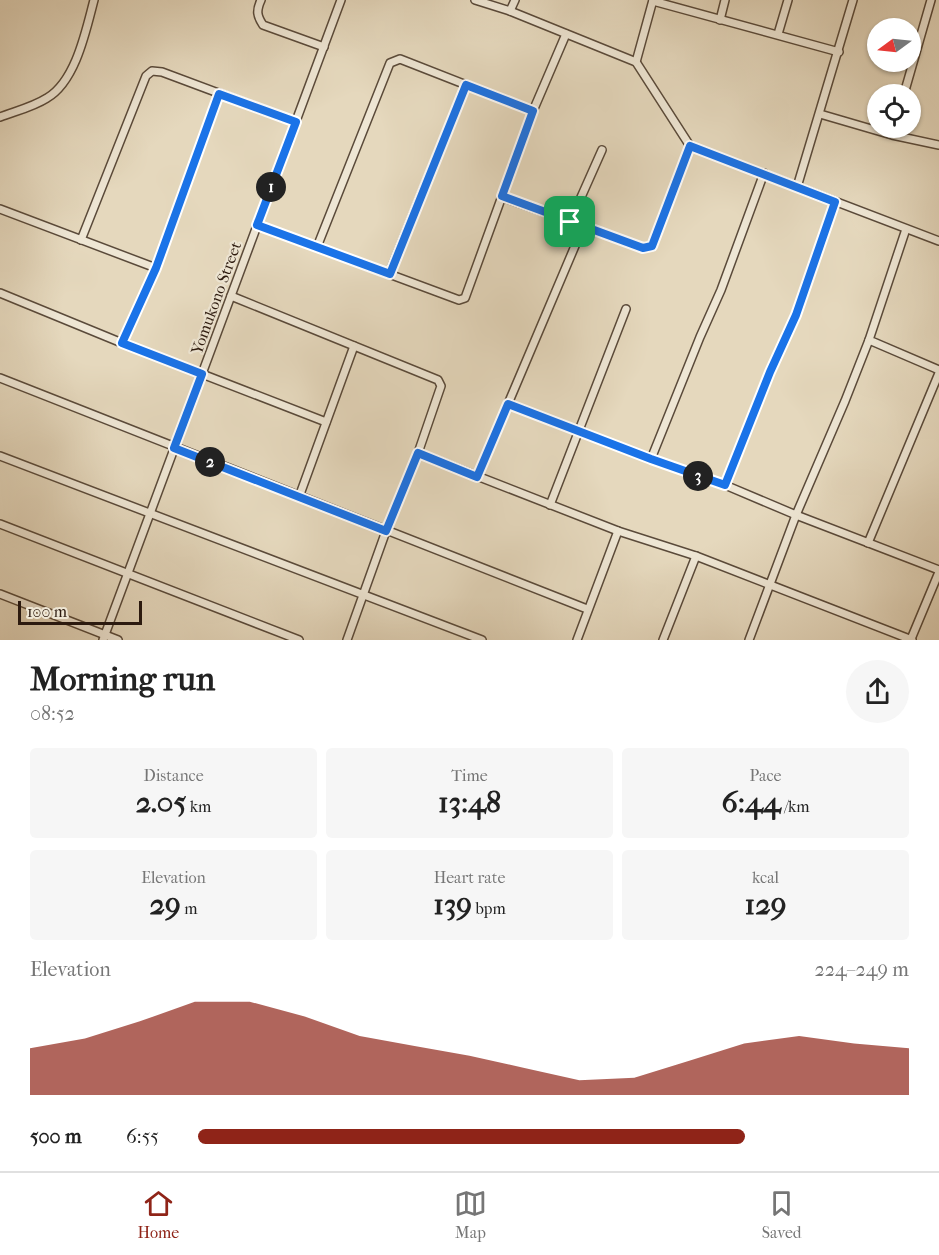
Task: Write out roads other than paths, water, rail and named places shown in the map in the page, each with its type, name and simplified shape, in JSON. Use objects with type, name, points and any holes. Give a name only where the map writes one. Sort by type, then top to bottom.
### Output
[{"type":"street","points":[[0,117],[33,106],[60,89],[69,75],[83,40],[94,0]]},
{"type":"street","points":[[261,0],[256,10],[263,25],[324,47]]},
{"type":"street","name":"Yomukono Street","points":[[104,638],[341,0]]},
{"type":"street","points":[[475,0],[510,11],[636,62],[690,146],[939,241]]},
{"type":"street","points":[[510,11],[515,0]]},
{"type":"street","points":[[720,20],[725,0]]},
{"type":"street","points":[[778,34],[788,0]]},
{"type":"street","points":[[797,187],[853,0]]},
{"type":"street","points":[[907,84],[931,0]]},
{"type":"street","points":[[636,62],[653,1],[839,52]]},
{"type":"street","points":[[257,225],[462,300],[465,298],[533,111],[566,34]]},
{"type":"street","points":[[317,247],[390,63],[400,59],[533,111]]},
{"type":"street","points":[[81,240],[146,76],[152,71],[162,72],[296,122]]},
{"type":"street","points":[[390,274],[466,85]]},
{"type":"street","points":[[122,343],[156,268],[219,94]]},
{"type":"street","points":[[820,114],[867,125]]},
{"type":"street","points":[[914,138],[939,146]]},
{"type":"street","points":[[502,196],[643,248],[652,246],[690,146]]},
{"type":"street","points":[[570,222],[602,150]]},
{"type":"street","points":[[651,459],[699,337],[721,290],[764,173]]},
{"type":"street","points":[[725,485],[770,372],[796,315],[835,202]]},
{"type":"street","points":[[0,209],[156,268]]},
{"type":"street","points":[[477,477],[584,227]]},
{"type":"street","points":[[749,640],[796,515],[869,340],[906,230]]},
{"type":"street","points":[[0,293],[326,422]]},
{"type":"street","points":[[231,296],[438,380],[440,383],[441,386],[418,453],[386,531],[347,640]]},
{"type":"street","points":[[550,505],[626,309]]},
{"type":"street","points":[[868,543],[939,371],[869,340]]},
{"type":"street","points":[[299,497],[354,346]]},
{"type":"street","points":[[0,378],[587,609]]},
{"type":"street","points":[[418,453],[618,531],[696,556],[912,640],[939,571],[725,485],[508,404]]},
{"type":"street","points":[[0,456],[482,640]]},
{"type":"street","points":[[0,524],[299,640]]},
{"type":"street","points":[[576,640],[618,531]]},
{"type":"street","points":[[663,640],[696,556]]},
{"type":"street","points":[[0,594],[104,638],[118,640]]}]
